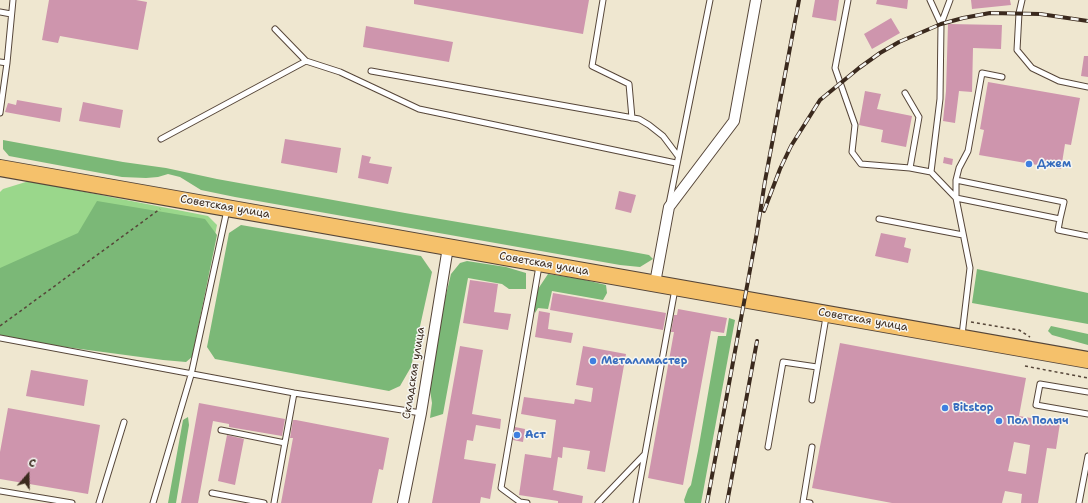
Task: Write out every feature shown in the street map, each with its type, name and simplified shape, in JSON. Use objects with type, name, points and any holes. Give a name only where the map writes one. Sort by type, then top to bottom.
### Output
[{"type":"main road","name":"Советская улица","points":[[0,168],[655,282],[1088,360]]},
{"type":"street","points":[[655,282],[669,207],[734,121],[756,0]]},
{"type":"street","name":"Складская улица","points":[[403,503],[421,413],[448,247]]},
{"type":"lane","points":[[0,113],[7,63],[13,0]]},
{"type":"lane","points":[[603,0],[592,66],[629,84],[632,118]]},
{"type":"lane","points":[[669,207],[676,163],[710,0]]},
{"type":"lane","points":[[848,0],[834,68],[855,125],[852,152],[861,164],[910,168],[931,172],[956,198],[1060,219]]},
{"type":"lane","points":[[930,0],[941,24]]},
{"type":"lane","points":[[931,172],[940,99],[941,24],[950,0]]},
{"type":"lane","points":[[1022,0],[1017,50],[1032,68],[1059,81],[1088,87]]},
{"type":"lane","points":[[0,12],[11,14]]},
{"type":"lane","points":[[275,29],[306,61],[340,72],[419,109],[676,163]]},
{"type":"lane","points":[[161,139],[306,61]]},
{"type":"lane","points":[[0,62],[7,63]]},
{"type":"lane","points":[[371,71],[632,118],[650,125],[663,136],[678,156]]},
{"type":"lane","points":[[961,338],[970,268],[956,198],[956,180],[959,168],[968,151],[982,73],[1002,77]]},
{"type":"lane","points":[[905,92],[919,117],[910,168]]},
{"type":"lane","points":[[956,180],[1064,202],[1058,230],[1088,236]]},
{"type":"lane","points":[[152,503],[191,375],[228,207]]},
{"type":"lane","points":[[879,219],[963,235]]},
{"type":"lane","points":[[527,503],[520,502],[501,488],[539,263]]},
{"type":"lane","points":[[636,503],[676,286]]},
{"type":"lane","points":[[812,400],[826,314]]},
{"type":"lane","points":[[0,338],[191,375],[421,413]]},
{"type":"lane","points":[[768,447],[782,362],[817,367]]},
{"type":"lane","points":[[1088,392],[1040,384],[1036,405],[1088,414]]},
{"type":"lane","points":[[274,503],[294,393]]},
{"type":"lane","points":[[99,503],[124,422]]},
{"type":"lane","points":[[221,430],[285,443]]},
{"type":"lane","points":[[810,503],[803,502],[812,447]]},
{"type":"lane","points":[[598,503],[645,454]]},
{"type":"lane","points":[[1079,503],[1088,456]]},
{"type":"lane","points":[[0,491],[72,503]]},
{"type":"lane","points":[[212,493],[264,503]]},
{"type":"path","points":[[0,326],[164,205]]},
{"type":"path","points":[[963,320],[1019,330],[1030,337]]},
{"type":"path","points":[[1025,366],[1088,378]]},
{"type":"green space","points":[[3,140],[123,162],[166,168],[217,179],[405,213],[622,250],[649,255],[653,259],[640,267],[620,265],[235,197],[201,190],[180,177],[168,174],[146,178],[122,177],[9,156],[3,149]]},
{"type":"green space","points":[[29,181],[208,216],[217,225],[192,350],[0,327],[0,192],[3,189]]},
{"type":"green space","points":[[97,201],[205,219],[217,235],[192,357],[186,362],[0,338],[0,268],[78,233]]},
{"type":"green space","points":[[241,225],[421,256],[432,272],[411,367],[400,386],[389,391],[215,359],[207,347],[229,233]]},
{"type":"green space","points":[[467,261],[506,267],[526,273],[526,289],[509,289],[502,284],[468,278],[443,414],[430,418],[432,403],[430,390],[439,324],[451,274],[460,263]]},
{"type":"green space","points":[[977,269],[1088,293],[1088,324],[972,303]]},
{"type":"green space","points":[[548,274],[581,279],[606,285],[607,293],[603,300],[552,291],[548,309],[538,308],[535,313],[534,307],[538,289]]},
{"type":"green space","points":[[729,318],[735,320],[701,503],[685,503],[684,500],[691,485],[698,451],[718,336],[726,336]]},
{"type":"green space","points":[[1051,326],[1088,334],[1088,345],[1052,335],[1048,331]]},
{"type":"green space","points":[[188,417],[189,425],[176,503],[168,503],[183,420]]},
{"type":"building","points":[[49,0],[136,0],[147,2],[138,50],[60,36],[58,43],[42,40]]},
{"type":"building","points":[[414,0],[589,0],[583,34],[414,4]]},
{"type":"building","points":[[815,0],[839,0],[836,21],[812,17]]},
{"type":"building","points":[[877,0],[908,0],[907,9],[876,4]]},
{"type":"building","points":[[971,0],[1010,0],[1011,5],[972,9]]},
{"type":"building","points":[[891,18],[900,33],[872,49],[864,34]]},
{"type":"building","points":[[948,24],[1002,25],[1001,49],[973,48],[972,92],[959,91],[955,123],[943,121],[946,91]]},
{"type":"building","points":[[366,26],[453,42],[449,62],[363,47]]},
{"type":"building","points":[[1084,56],[1088,56],[1088,77],[1081,76]]},
{"type":"building","points":[[988,82],[1080,98],[1071,145],[1065,144],[1061,169],[979,155],[984,130],[980,129]]},
{"type":"building","points":[[865,91],[881,94],[877,109],[912,116],[906,147],[881,142],[883,130],[859,125]]},
{"type":"building","points":[[17,100],[62,108],[60,122],[5,112],[8,103],[16,105]]},
{"type":"building","points":[[83,102],[123,110],[120,128],[79,121]]},
{"type":"building","points":[[285,139],[341,148],[337,173],[281,163]]},
{"type":"building","points":[[362,155],[371,157],[369,163],[392,167],[388,184],[358,178]]},
{"type":"building","points":[[944,157],[953,159],[952,165],[943,163]]},
{"type":"building","points":[[619,191],[636,195],[631,213],[615,209]]},
{"type":"building","points":[[881,233],[906,238],[904,247],[911,249],[908,263],[875,256]]},
{"type":"building","points":[[470,280],[498,284],[494,312],[511,314],[508,330],[463,323]]},
{"type":"building","points":[[553,293],[666,313],[663,330],[550,310]]},
{"type":"building","points":[[678,309],[727,318],[724,333],[711,331],[683,485],[648,478],[674,332],[671,332],[674,315],[677,315]]},
{"type":"building","points":[[539,311],[550,313],[548,329],[573,333],[571,343],[535,337]]},
{"type":"building","points":[[840,343],[1026,378],[1019,416],[1060,423],[1056,449],[1047,448],[1038,503],[1021,503],[1022,494],[1005,491],[1002,503],[892,503],[812,488]],"holes":[[[1014,442],[1030,445],[1026,474],[1008,471]]]},
{"type":"building","points":[[460,346],[483,350],[472,414],[501,419],[500,429],[476,425],[473,441],[467,440],[464,459],[496,464],[490,499],[481,497],[480,503],[432,503]]},
{"type":"building","points":[[583,346],[626,354],[605,472],[587,469],[590,451],[563,447],[562,458],[558,457],[553,490],[583,496],[582,503],[558,503],[558,501],[519,495],[525,454],[551,458],[556,420],[521,414],[524,397],[574,404],[575,399],[591,402],[593,388],[576,385]]},
{"type":"building","points":[[31,370],[88,380],[84,406],[26,396]]},
{"type":"building","points":[[199,403],[285,419],[282,436],[229,427],[229,424],[213,421],[198,503],[181,503]]},
{"type":"building","points":[[8,408],[100,425],[88,494],[0,479],[0,452]]},
{"type":"building","points":[[293,420],[389,438],[383,470],[379,469],[372,503],[281,503],[293,438],[290,438]]},
{"type":"building","points":[[515,427],[525,429],[523,442],[513,440]]},
{"type":"building","points":[[227,435],[244,439],[235,485],[218,481]]},
{"type":"railway","points":[[707,503],[799,0]]},
{"type":"railway","points":[[764,211],[780,169],[791,146],[820,100],[880,53],[899,42],[941,24],[990,13],[1040,14],[1088,21]]},
{"type":"railway","points":[[727,503],[757,341]]},
{"type":"place","name":"Джем","points":[[1029,164]]},
{"type":"place","name":"Металлмастер","points":[[593,361]]},
{"type":"place","name":"Bitstop","points":[[945,408]]},
{"type":"place","name":"Пол Полыч","points":[[999,421]]},
{"type":"place","name":"Аст","points":[[517,435]]}]
